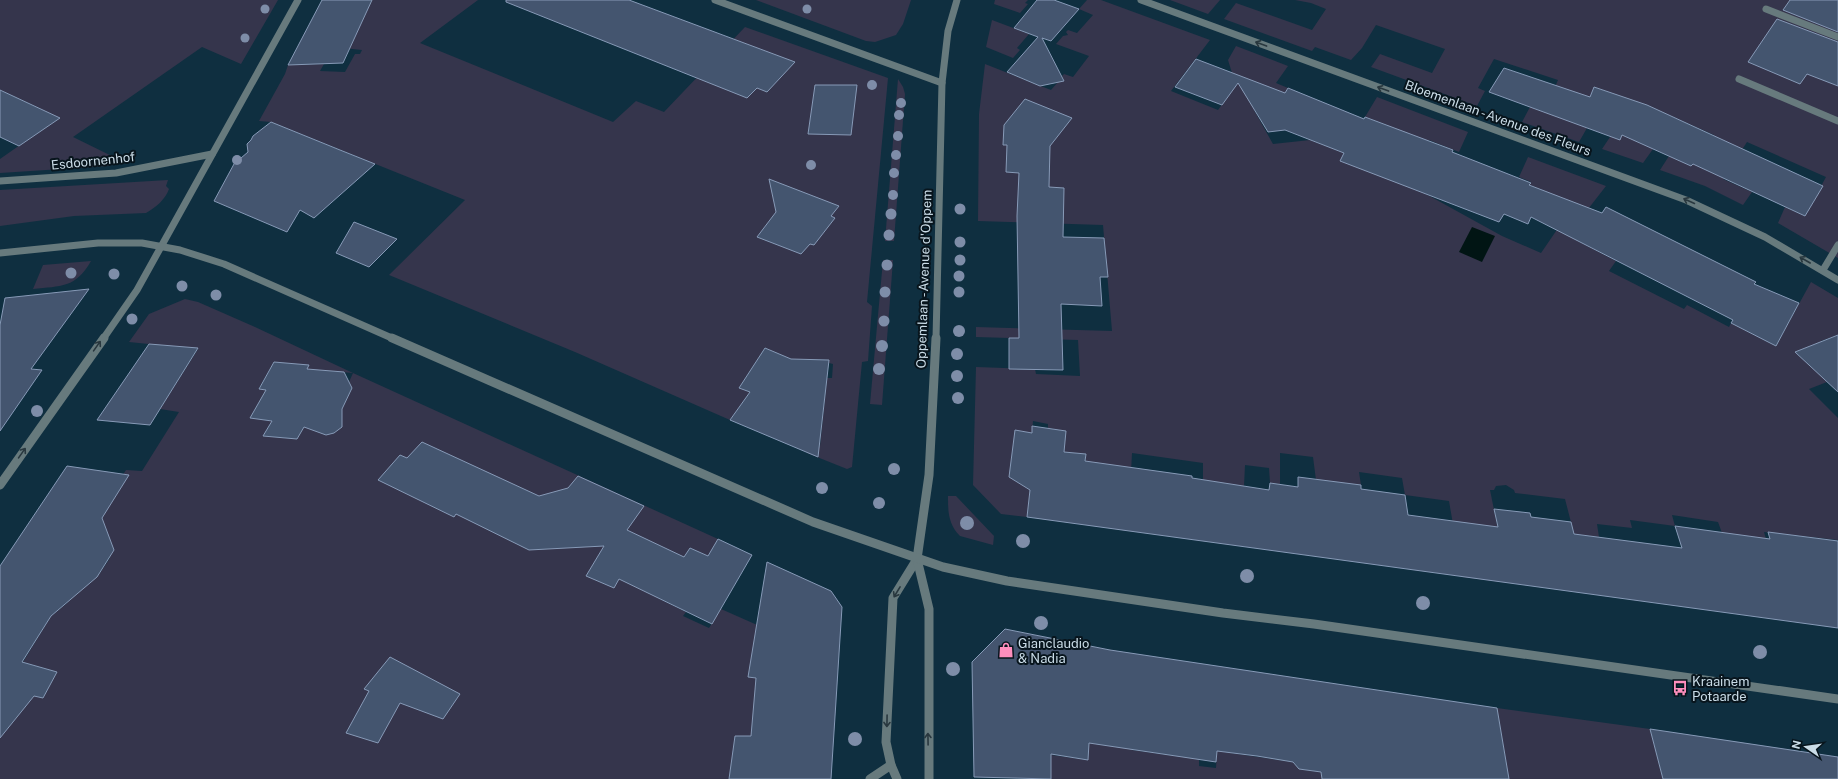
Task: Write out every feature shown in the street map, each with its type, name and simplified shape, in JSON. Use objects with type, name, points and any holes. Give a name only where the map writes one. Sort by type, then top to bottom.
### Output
[{"type":"street","points":[[0,485],[137,290],[298,0]]},
{"type":"street","points":[[715,0],[942,83]]},
{"type":"street","name":"Oppemlaan - Avenue d'Oppem","points":[[928,779],[929,609],[917,559],[929,475],[936,337],[942,83],[948,31],[957,0]]},
{"type":"street","name":"Bloemenlaan - Avenue des Fleurs","points":[[1141,0],[1686,200],[1765,237],[1838,280]]},
{"type":"street","points":[[1766,9],[1838,38]]},
{"type":"street","points":[[1739,79],[1838,121]]},
{"type":"street","name":"Esdoornenhof","points":[[0,181],[116,173],[212,154]]},
{"type":"street","points":[[0,253],[56,246],[129,242],[161,245],[224,264],[774,506],[833,530],[917,559],[1007,581],[1838,699]]},
{"type":"street","points":[[1823,270],[1838,245]]},
{"type":"street","name":"Oppemlaan - Avenue d'Oppem","points":[[897,779],[891,765],[886,742],[893,598],[917,559]]},
{"type":"street","points":[[870,779],[872,776],[891,765]]},
{"type":"shaded area","points":[[0,0],[278,0],[241,64],[202,47],[73,137],[124,162],[108,166],[0,173],[0,159],[50,124],[39,108],[0,90]]},
{"type":"shaded area","points":[[361,0],[478,0],[420,43],[613,122],[636,101],[664,112],[745,27],[888,78],[867,302],[872,306],[868,361],[862,362],[852,467],[847,469],[807,453],[820,446],[827,378],[832,378],[833,364],[829,363],[829,360],[803,359],[800,363],[765,348],[739,388],[750,392],[730,420],[575,352],[389,275],[465,200],[271,122],[259,121],[285,74],[288,65],[324,64],[320,71],[345,72],[355,54],[360,54],[362,50],[343,48],[297,48],[305,32],[357,32]]},
{"type":"shaded area","points":[[756,0],[911,0],[903,24],[896,35],[875,42],[866,41]]},
{"type":"shaded area","points":[[995,0],[1028,0],[1025,3],[1028,4],[1020,13],[994,4]]},
{"type":"shaded area","points":[[1087,0],[1101,0],[1210,40],[1171,91],[1218,110],[1242,77],[1232,73],[1228,60],[1236,46],[1288,66],[1276,83],[1288,88],[1275,108],[1254,110],[1273,144],[1310,140],[1344,153],[1341,160],[1387,125],[1365,117],[1377,97],[1468,132],[1459,152],[1429,140],[1418,161],[1415,188],[1502,236],[1541,253],[1565,218],[1559,197],[1529,185],[1531,182],[1519,177],[1528,157],[1606,186],[1585,213],[1580,242],[1616,261],[1609,271],[1684,309],[1687,305],[1729,327],[1731,323],[1776,346],[1811,282],[1838,298],[1838,335],[1821,341],[1827,382],[1809,389],[1838,418],[1838,540],[1764,532],[1766,539],[1722,533],[1718,522],[1672,515],[1675,526],[1630,520],[1632,528],[1597,524],[1599,537],[1574,534],[1565,499],[1515,493],[1514,490],[1506,485],[1496,486],[1494,490],[1490,490],[1509,583],[1462,577],[1449,501],[1405,495],[1402,478],[1359,472],[1361,485],[1316,480],[1313,457],[1280,453],[1280,484],[1270,483],[1269,468],[1245,465],[1244,486],[1203,480],[1203,463],[1132,453],[1128,531],[1081,524],[1086,454],[1064,452],[1066,431],[1048,428],[1048,424],[1033,421],[1032,433],[1015,431],[1010,469],[1012,477],[1016,481],[1031,485],[1027,517],[1001,514],[973,485],[976,367],[1035,369],[1036,374],[1080,376],[1078,340],[976,337],[976,327],[1112,331],[1103,225],[978,221],[979,114],[985,64],[1051,90],[1058,82],[1064,81],[1062,76],[1064,74],[1073,77],[1089,56],[1056,44],[1063,36],[1068,35],[1066,32],[1068,30],[1077,33],[1093,15],[1079,9]]},
{"type":"shaded area","points":[[1170,0],[1220,0],[1208,14]]},
{"type":"shaded area","points":[[1295,0],[1838,0],[1838,258],[1778,223],[1785,207],[1805,216],[1826,177],[1747,142],[1723,179],[1752,192],[1743,205],[1705,186],[1660,170],[1669,156],[1691,166],[1714,135],[1673,117],[1651,147],[1653,149],[1643,163],[1602,149],[1634,101],[1594,87],[1579,125],[1587,128],[1579,142],[1522,122],[1530,107],[1544,112],[1558,80],[1494,59],[1478,88],[1485,91],[1477,106],[1371,67],[1380,54],[1432,73],[1445,49],[1376,25],[1362,48],[1351,60],[1315,47],[1312,51],[1224,19],[1236,3],[1312,30],[1326,9],[1311,3]]},
{"type":"shaded area","points":[[992,20],[1029,34],[1017,48],[1020,50],[1013,58],[986,47]]},
{"type":"shaded area","points":[[898,79],[905,94],[894,241],[885,241]]},
{"type":"shaded area","points":[[168,180],[166,186],[169,189],[163,200],[146,213],[74,216],[0,226],[0,190]]},
{"type":"shaded area","points":[[1472,227],[1495,236],[1482,262],[1459,252]]},
{"type":"shaded area","points":[[883,260],[893,260],[882,405],[870,404]]},
{"type":"shaded area","points":[[91,261],[80,276],[67,284],[33,289],[43,265]]},
{"type":"shaded area","points":[[185,299],[198,302],[255,327],[718,539],[708,556],[690,548],[658,598],[686,612],[683,616],[709,628],[721,609],[766,629],[748,677],[756,678],[755,688],[763,688],[752,736],[735,736],[729,779],[0,779],[0,686],[43,698],[57,672],[23,662],[51,616],[67,603],[85,571],[100,573],[110,558],[105,543],[102,521],[107,502],[126,470],[142,471],[179,412],[160,409],[198,349],[129,342],[149,314]],"holes":[[[274,362],[292,364],[325,379],[329,371],[353,373],[349,382],[352,388],[339,415],[342,419],[341,426],[328,434],[305,425],[297,439],[263,436],[272,421],[250,418],[266,390],[259,388]]]},
{"type":"shaded area","points":[[948,496],[956,496],[994,536],[993,545],[960,536],[951,522]]},
{"type":"shaded area","points":[[1094,647],[1135,654],[1132,750],[1175,756],[1199,739],[1199,766],[1216,768],[1217,751],[1293,762],[1299,769],[1321,772],[1322,779],[1051,779],[1051,755],[1088,760]]},
{"type":"shaded area","points":[[1497,708],[1650,729],[1663,779],[1509,779]]},
{"type":"building","points":[[322,0],[372,0],[343,63],[288,65]]},
{"type":"building","points":[[506,0],[629,0],[795,62],[767,92],[757,88],[747,98],[506,2]]},
{"type":"building","points":[[1037,0],[1054,0],[1079,9],[1051,41],[1042,38],[1064,81],[1040,86],[1007,72],[1038,37],[1014,28]]},
{"type":"building","points":[[1790,0],[1838,0],[1838,32],[1783,10]]},
{"type":"building","points":[[1777,19],[1838,42],[1838,86],[1807,74],[1800,84],[1748,62]]},
{"type":"building","points":[[1196,59],[1285,93],[1288,88],[1364,119],[1365,117],[1453,150],[1452,152],[1531,183],[1529,185],[1602,213],[1606,207],[1756,282],[1754,284],[1799,303],[1776,346],[1731,323],[1733,320],[1531,217],[1528,224],[1504,214],[1499,222],[1340,161],[1344,153],[1285,130],[1268,132],[1238,83],[1222,105],[1175,87]]},
{"type":"building","points":[[1504,68],[1590,97],[1594,87],[1647,105],[1823,186],[1805,216],[1693,164],[1691,166],[1622,135],[1620,140],[1489,92]]},
{"type":"building","points":[[815,85],[857,85],[851,135],[808,134]]},
{"type":"building","points":[[0,90],[60,118],[19,146],[0,137]]},
{"type":"building","points":[[1025,99],[1072,118],[1050,146],[1049,187],[1064,188],[1063,237],[1104,238],[1108,277],[1100,277],[1102,306],[1061,304],[1063,370],[1009,369],[1009,338],[1019,338],[1017,216],[1019,173],[1006,172],[1007,145],[1003,145],[1004,125]]},
{"type":"building","points":[[271,122],[375,164],[314,218],[300,210],[287,232],[214,201],[234,164],[248,152],[247,144],[253,136]]},
{"type":"building","points":[[769,179],[839,206],[831,216],[835,218],[814,245],[810,244],[801,254],[757,237],[776,212]]},
{"type":"building","points":[[354,222],[397,239],[369,267],[336,253]]},
{"type":"building","points":[[89,289],[31,369],[42,370],[0,431],[0,325],[5,298]]},
{"type":"building","points":[[1838,335],[1838,392],[1795,352]]},
{"type":"building","points":[[149,344],[198,348],[150,425],[97,420]]},
{"type":"building","points":[[765,348],[791,359],[829,360],[818,457],[730,420],[750,392],[739,388]]},
{"type":"building","points":[[274,362],[309,365],[307,369],[344,372],[352,388],[342,409],[342,427],[334,433],[326,435],[304,427],[297,439],[263,436],[272,421],[250,418],[266,390],[259,389]]},
{"type":"building","points":[[1032,426],[1066,431],[1064,452],[1086,454],[1085,461],[1192,476],[1192,478],[1269,490],[1270,483],[1298,487],[1298,477],[1361,485],[1361,489],[1405,495],[1408,515],[1498,527],[1494,509],[1530,513],[1531,517],[1571,522],[1574,534],[1682,548],[1675,526],[1770,539],[1768,532],[1838,541],[1838,628],[1027,517],[1030,490],[1009,477],[1015,430],[1032,433]]},
{"type":"building","points":[[422,442],[539,496],[568,488],[578,476],[644,506],[627,530],[684,557],[690,548],[708,556],[718,539],[752,555],[712,624],[619,579],[614,588],[586,576],[604,546],[529,550],[456,514],[454,517],[378,480],[400,455],[407,458]]},
{"type":"building","points":[[67,466],[129,475],[102,518],[114,550],[97,577],[51,616],[22,662],[57,672],[43,698],[34,696],[0,738],[0,566]]},
{"type":"building","points":[[767,562],[831,591],[842,607],[831,779],[729,779],[735,736],[751,736],[756,678],[748,677]]},
{"type":"building","points":[[1005,629],[1110,650],[1497,708],[1509,779],[1322,779],[1321,772],[1299,769],[1293,762],[1257,756],[1217,751],[1216,762],[1089,743],[1088,760],[1051,754],[1051,779],[974,777],[972,662]]},
{"type":"building","points":[[390,657],[460,694],[443,719],[400,703],[378,743],[346,733],[369,691],[364,689]]},
{"type":"building","points":[[1650,729],[1838,757],[1838,779],[1663,779]]},
{"type":"place","name":"Gianclaudio & Nadia","points":[[1006,650]]},
{"type":"place","name":"Kraainem Potaarde","points":[[1680,688]]}]
